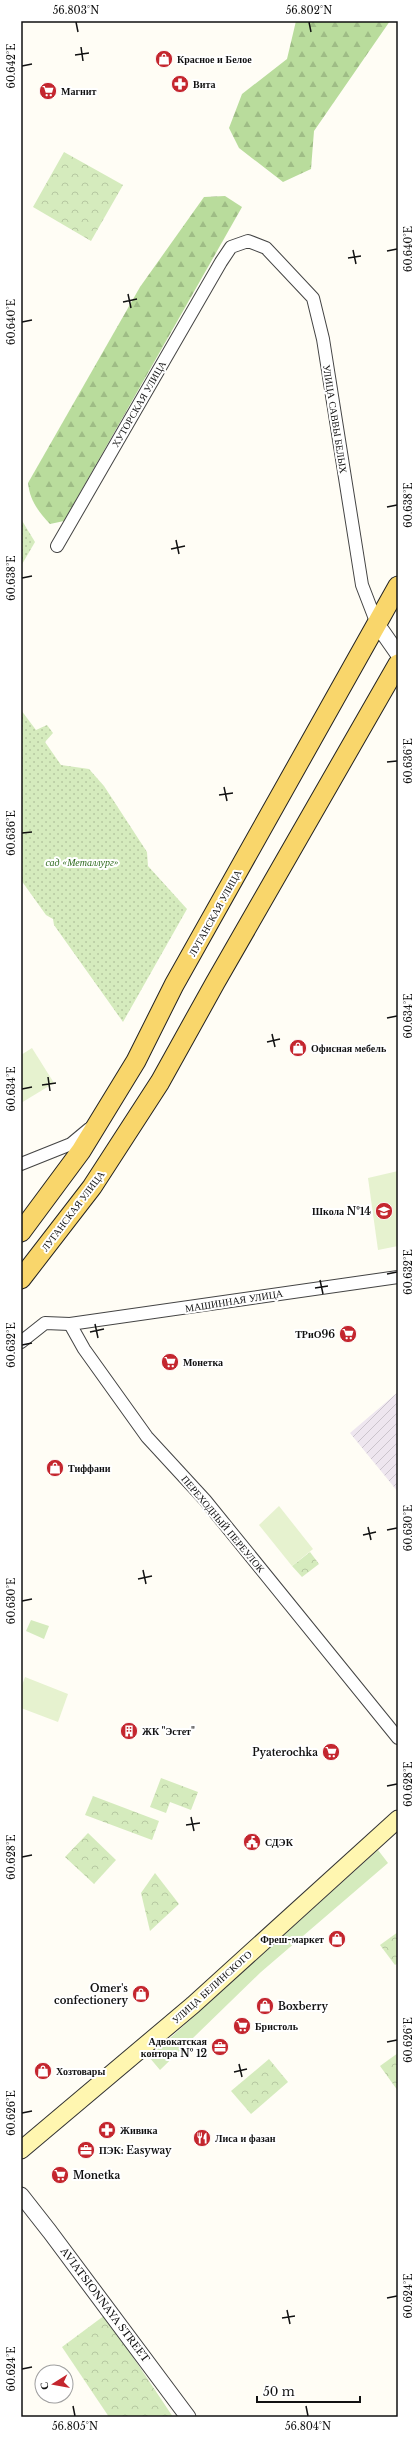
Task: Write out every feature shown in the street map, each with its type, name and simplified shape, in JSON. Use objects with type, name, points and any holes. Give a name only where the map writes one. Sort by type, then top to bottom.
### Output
[{"type":"main road","name":"ЛУГАНСКАЯ УЛИЦА","points":[[21,1232],[81,1151],[136,1061],[178,978],[398,586]]},
{"type":"main road","name":"ЛУГАНСКАЯ УЛИЦА","points":[[21,1278],[92,1187],[160,1082],[398,664]]},
{"type":"main road","name":"УЛИЦА БЕЛИНСКОГО","points":[[21,2150],[161,2033],[396,1824]]},
{"type":"street","name":"УЛИЦА САВВЫ БЕЛЫХ","points":[[221,262],[231,247],[248,241],[266,248],[313,298],[323,339],[362,585],[377,624],[398,654]]},
{"type":"street","name":"ХУТОРСКАЯ УЛИЦА","points":[[57,546],[221,262]]},
{"type":"street","points":[[21,1164],[71,1144],[100,1119]]},
{"type":"street","name":"МАШИННАЯ УЛИЦА","points":[[70,1324],[398,1277]]},
{"type":"street","points":[[21,1342],[45,1323],[70,1324]]},
{"type":"street","name":"ПЕРЕХОДНЫЙ ПЕРЕУЛОК","points":[[70,1324],[84,1349],[147,1437],[205,1500],[398,1738]]},
{"type":"street","name":"AVIATSIONNAYA STREET","points":[[21,2196],[74,2263],[188,2417]]},
{"type":"shaded area","points":[[398,1392],[398,1492],[350,1433]]},
{"type":"green space","points":[[296,21],[390,21],[314,131],[311,169],[283,182],[239,148],[229,128],[242,94],[287,59]]},
{"type":"green space","points":[[64,152],[123,185],[91,241],[33,207]]},
{"type":"green space","points":[[225,196],[242,207],[64,521],[50,524],[35,505],[28,483],[140,287],[204,197]]},
{"type":"green space","points":[[21,519],[35,542],[21,566]]},
{"type":"green space","name":"сад «Металлург»","points":[[21,710],[36,730],[47,725],[53,733],[45,742],[61,765],[89,769],[104,786],[147,852],[148,866],[187,909],[123,1022],[54,925],[53,919],[46,915],[21,880]]},
{"type":"green space","points":[[32,1048],[54,1083],[21,1103],[21,1055]]},
{"type":"green space","name":"Школа №14","points":[[398,1171],[398,1246],[378,1250],[368,1178]]},
{"type":"green space","points":[[279,1506],[313,1549],[292,1566],[259,1525]]},
{"type":"green space","points":[[310,1552],[319,1564],[302,1577],[292,1566]]},
{"type":"green space","points":[[31,1620],[49,1626],[44,1639],[26,1631]]},
{"type":"green space","points":[[25,1677],[68,1694],[58,1722],[21,1708],[21,1688]]},
{"type":"green space","points":[[161,1778],[198,1792],[191,1810],[170,1802],[166,1813],[150,1807]]},
{"type":"green space","points":[[93,1796],[159,1821],[152,1840],[85,1815]]},
{"type":"green space","points":[[88,1833],[116,1860],[94,1884],[65,1857]]},
{"type":"green space","points":[[378,1850],[388,1863],[261,1972],[160,2070],[149,2057]]},
{"type":"green space","points":[[155,1873],[179,1904],[150,1931],[141,1893]]},
{"type":"green space","points":[[398,1932],[398,1963],[395,1965],[380,1945]]},
{"type":"green space","points":[[398,2053],[398,2091],[380,2066]]},
{"type":"green space","points":[[269,2059],[288,2082],[251,2114],[231,2091]]},
{"type":"green space","points":[[105,2315],[173,2417],[109,2417],[62,2347]]},
{"type":"place","name":"Красное и Белое","points":[[164,59]]},
{"type":"place","name":"Вита","points":[[180,84]]},
{"type":"place","name":"Магнит","points":[[48,91]]},
{"type":"place","name":"Офисная мебель","points":[[298,1048]]},
{"type":"place","name":"Школа №14","points":[[384,1211]]},
{"type":"place","name":"ТРиО96","points":[[348,1334]]},
{"type":"place","name":"Монетка","points":[[170,1362]]},
{"type":"place","name":"Тиффани","points":[[55,1468]]},
{"type":"place","name":"ЖК \"Эстет\"","points":[[129,1731]]},
{"type":"place","name":"Pyaterochka","points":[[331,1752]]},
{"type":"place","name":"СДЭК","points":[[252,1842]]},
{"type":"place","name":"Фреш-маркет","points":[[337,1939]]},
{"type":"place","name":"Omer's confectionery","points":[[141,1994]]},
{"type":"place","name":"Boxberry","points":[[265,2006]]},
{"type":"place","name":"Бристоль","points":[[242,2026]]},
{"type":"place","name":"Адвокатская контора № 12","points":[[220,2047]]},
{"type":"place","name":"Хозтовары","points":[[43,2071]]},
{"type":"place","name":"Живика","points":[[107,2130]]},
{"type":"place","name":"Лиса и фазан","points":[[202,2138]]},
{"type":"place","name":"ПЭК: Easyway","points":[[86,2150]]},
{"type":"place","name":"Monetka","points":[[60,2175]]}]
